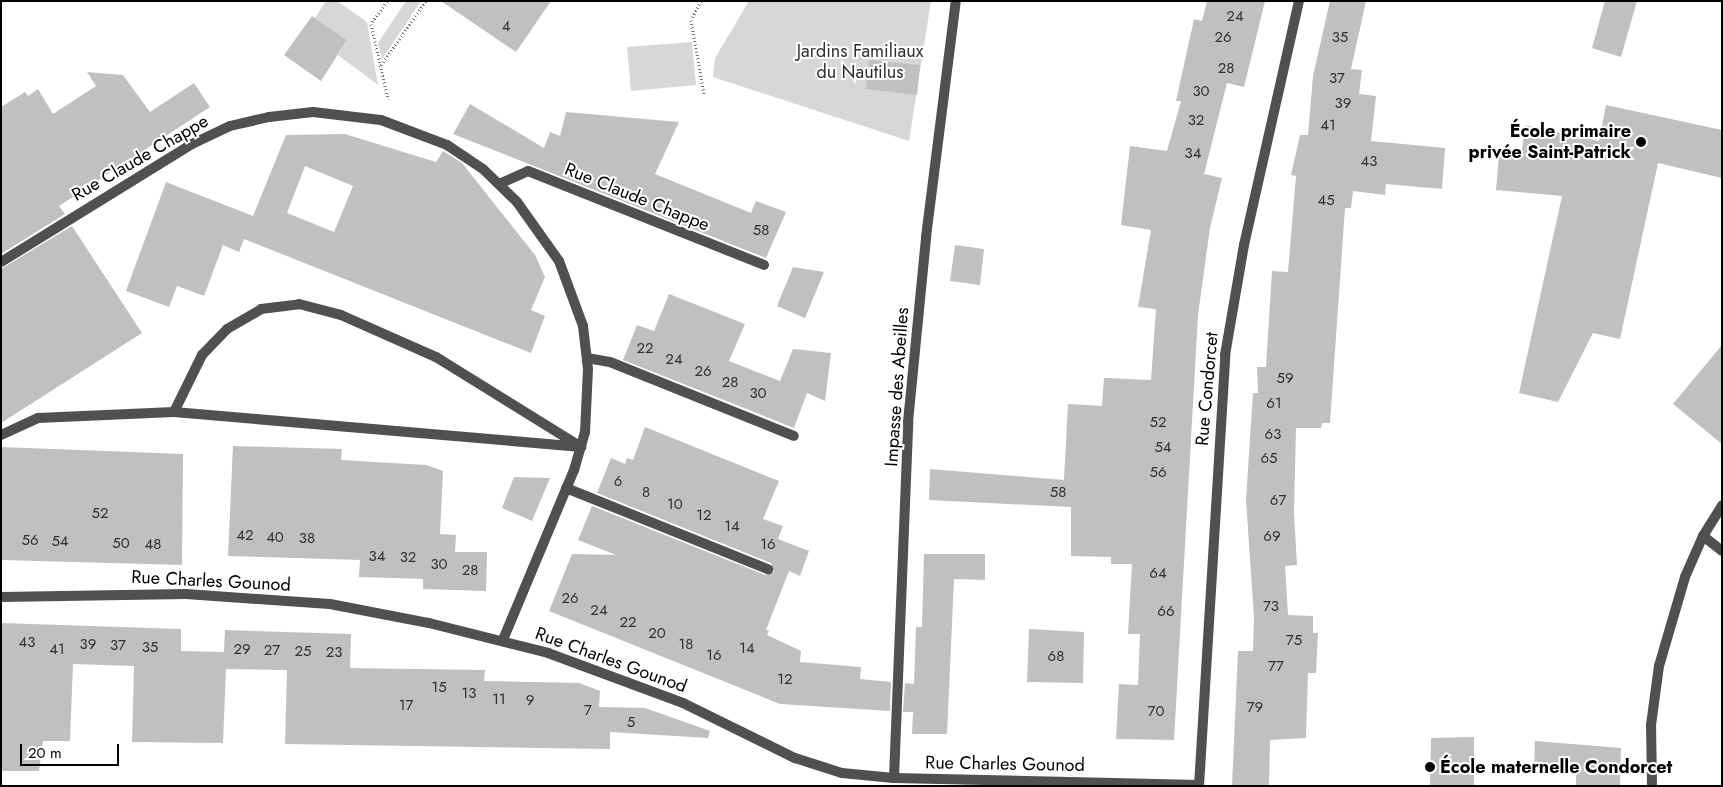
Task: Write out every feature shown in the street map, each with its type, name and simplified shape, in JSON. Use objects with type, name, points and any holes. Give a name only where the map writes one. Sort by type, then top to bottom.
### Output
[{"type":"street","name":"Impasse des Abeilles","points":[[894,778],[908,422],[926,237],[956,1]]},
{"type":"street","name":"Rue Condorcet","points":[[1199,785],[1225,355],[1244,245],[1299,1]]},
{"type":"street","name":"Rue Claude Chappe","points":[[1,262],[192,144],[230,126],[269,117],[313,112],[357,116],[394,124],[447,145],[499,184],[534,222],[560,261],[580,318],[587,358],[588,410],[581,447],[566,488],[503,640]]},
{"type":"street","name":"Rue Claude Chappe","points":[[499,184],[528,171],[764,265]]},
{"type":"street","points":[[174,412],[202,355],[227,328],[261,309],[299,304],[341,314],[436,357],[581,447]]},
{"type":"street","points":[[587,358],[610,362],[794,436]]},
{"type":"street","points":[[1,435],[38,418],[174,412],[581,447]]},
{"type":"street","points":[[566,488],[768,569]]},
{"type":"street","points":[[1652,786],[1651,725],[1659,666],[1675,604],[1702,536],[1722,505]]},
{"type":"street","points":[[1702,536],[1722,551]]},
{"type":"street","name":"Rue Charles Gounod","points":[[1,597],[186,594],[330,604],[503,640],[574,662],[684,703],[811,765],[842,773],[894,778],[1199,785]]},
{"type":"path","points":[[387,1],[372,24],[394,124]]},
{"type":"path","points":[[381,65],[426,1]]},
{"type":"path","points":[[701,1],[691,20],[704,94]]},
{"type":"green space","points":[[326,1],[337,1],[367,22],[378,85],[338,55],[347,40],[315,18]]},
{"type":"green space","points":[[406,1],[421,1],[382,59],[378,43]]},
{"type":"green space","name":"Jardins Familiaux du Nautilus","points":[[749,1],[931,1],[909,141],[713,77],[715,58]]},
{"type":"green space","points":[[692,42],[696,85],[631,91],[627,47]]},
{"type":"building","points":[[441,1],[551,1],[516,52]]},
{"type":"building","points":[[1207,1],[1265,1],[1244,87],[1227,83],[1204,174],[1222,178],[1210,228],[1198,315],[1174,740],[1116,739],[1119,684],[1138,685],[1140,634],[1128,634],[1132,564],[1111,564],[1111,557],[1071,556],[1071,507],[929,500],[930,469],[1064,480],[1068,404],[1102,406],[1104,378],[1151,380],[1156,309],[1138,307],[1151,230],[1121,225],[1130,146],[1167,151],[1181,101],[1176,101],[1194,19],[1202,21]]},
{"type":"building","points":[[1330,1],[1366,1],[1351,69],[1362,70],[1359,94],[1376,96],[1371,141],[1445,148],[1442,189],[1386,184],[1385,195],[1353,191],[1351,208],[1345,208],[1330,423],[1322,423],[1321,428],[1296,428],[1294,513],[1297,565],[1285,566],[1288,615],[1313,616],[1313,633],[1318,633],[1316,673],[1308,673],[1306,738],[1270,740],[1269,786],[1232,786],[1238,651],[1253,651],[1254,617],[1246,500],[1253,393],[1258,393],[1257,367],[1266,367],[1272,271],[1288,272],[1296,176],[1291,175],[1300,135],[1308,135],[1313,76]]},
{"type":"building","points":[[1605,1],[1637,1],[1621,57],[1592,48]]},
{"type":"building","points":[[312,16],[347,40],[321,81],[284,55]]},
{"type":"building","points":[[869,60],[920,65],[917,95],[866,89]]},
{"type":"building","points":[[87,72],[123,75],[150,112],[194,83],[210,107],[59,206],[65,214],[1,254],[1,107],[25,92],[28,96],[38,89],[53,114],[96,86]]},
{"type":"building","points":[[470,104],[544,148],[550,132],[560,136],[566,112],[679,122],[655,174],[751,213],[756,201],[786,212],[766,258],[453,134]]},
{"type":"building","points":[[1606,105],[1722,130],[1722,178],[1658,163],[1620,339],[1593,333],[1558,402],[1519,393],[1562,196],[1496,190],[1499,155],[1521,158],[1525,125],[1599,141]]},
{"type":"building","points":[[345,134],[436,162],[443,151],[462,163],[535,255],[545,277],[531,310],[545,316],[531,353],[244,239],[239,252],[223,245],[204,296],[177,286],[169,307],[126,291],[166,182],[253,216],[286,135]],"holes":[[[305,166],[353,186],[334,232],[287,213]]]},
{"type":"building","points":[[72,226],[142,333],[1,423],[1,269]]},
{"type":"building","points":[[955,245],[984,249],[980,285],[950,281]]},
{"type":"building","points":[[793,267],[824,272],[805,318],[777,306]]},
{"type":"building","points":[[669,294],[745,324],[729,361],[780,381],[793,349],[831,353],[825,401],[807,393],[794,428],[623,360],[637,325],[654,331]]},
{"type":"building","points":[[1722,345],[1722,444],[1673,404]]},
{"type":"building","points":[[645,427],[779,481],[763,519],[783,526],[778,539],[809,551],[800,576],[789,571],[766,630],[769,631],[767,635],[801,651],[800,662],[861,667],[860,679],[891,682],[890,711],[780,704],[549,611],[572,554],[616,555],[578,540],[592,506],[765,575],[774,572],[771,563],[597,493],[611,458],[625,464],[627,458],[633,460]]},
{"type":"building","points":[[233,446],[342,449],[341,460],[426,465],[443,471],[440,534],[456,535],[455,552],[487,552],[486,591],[423,589],[423,579],[359,577],[360,560],[228,556]]},
{"type":"building","points":[[1,447],[183,454],[182,565],[1,560]]},
{"type":"building","points":[[514,477],[550,478],[532,521],[502,508]]},
{"type":"building","points":[[924,554],[985,554],[985,580],[954,579],[947,734],[912,734],[913,712],[903,712],[905,683],[914,684],[916,627],[922,627]]},
{"type":"building","points":[[1,623],[181,629],[181,651],[224,652],[225,630],[351,634],[350,668],[485,670],[484,681],[579,683],[600,691],[599,707],[645,708],[710,731],[708,738],[610,732],[610,749],[285,744],[287,670],[226,669],[223,743],[132,742],[134,666],[73,664],[70,741],[43,741],[39,771],[1,771]]},
{"type":"building","points":[[1029,629],[1084,632],[1083,683],[1027,682]]},
{"type":"building","points":[[1474,737],[1474,786],[1430,786],[1431,738]]},
{"type":"building","points":[[1535,741],[1621,748],[1620,786],[1576,786],[1576,771],[1534,770]]},
{"type":"place","name":"École primaire privée Saint-Patrick","points":[[1641,142]]},
{"type":"place","name":"École maternelle Condorcet","points":[[1430,767]]}]
